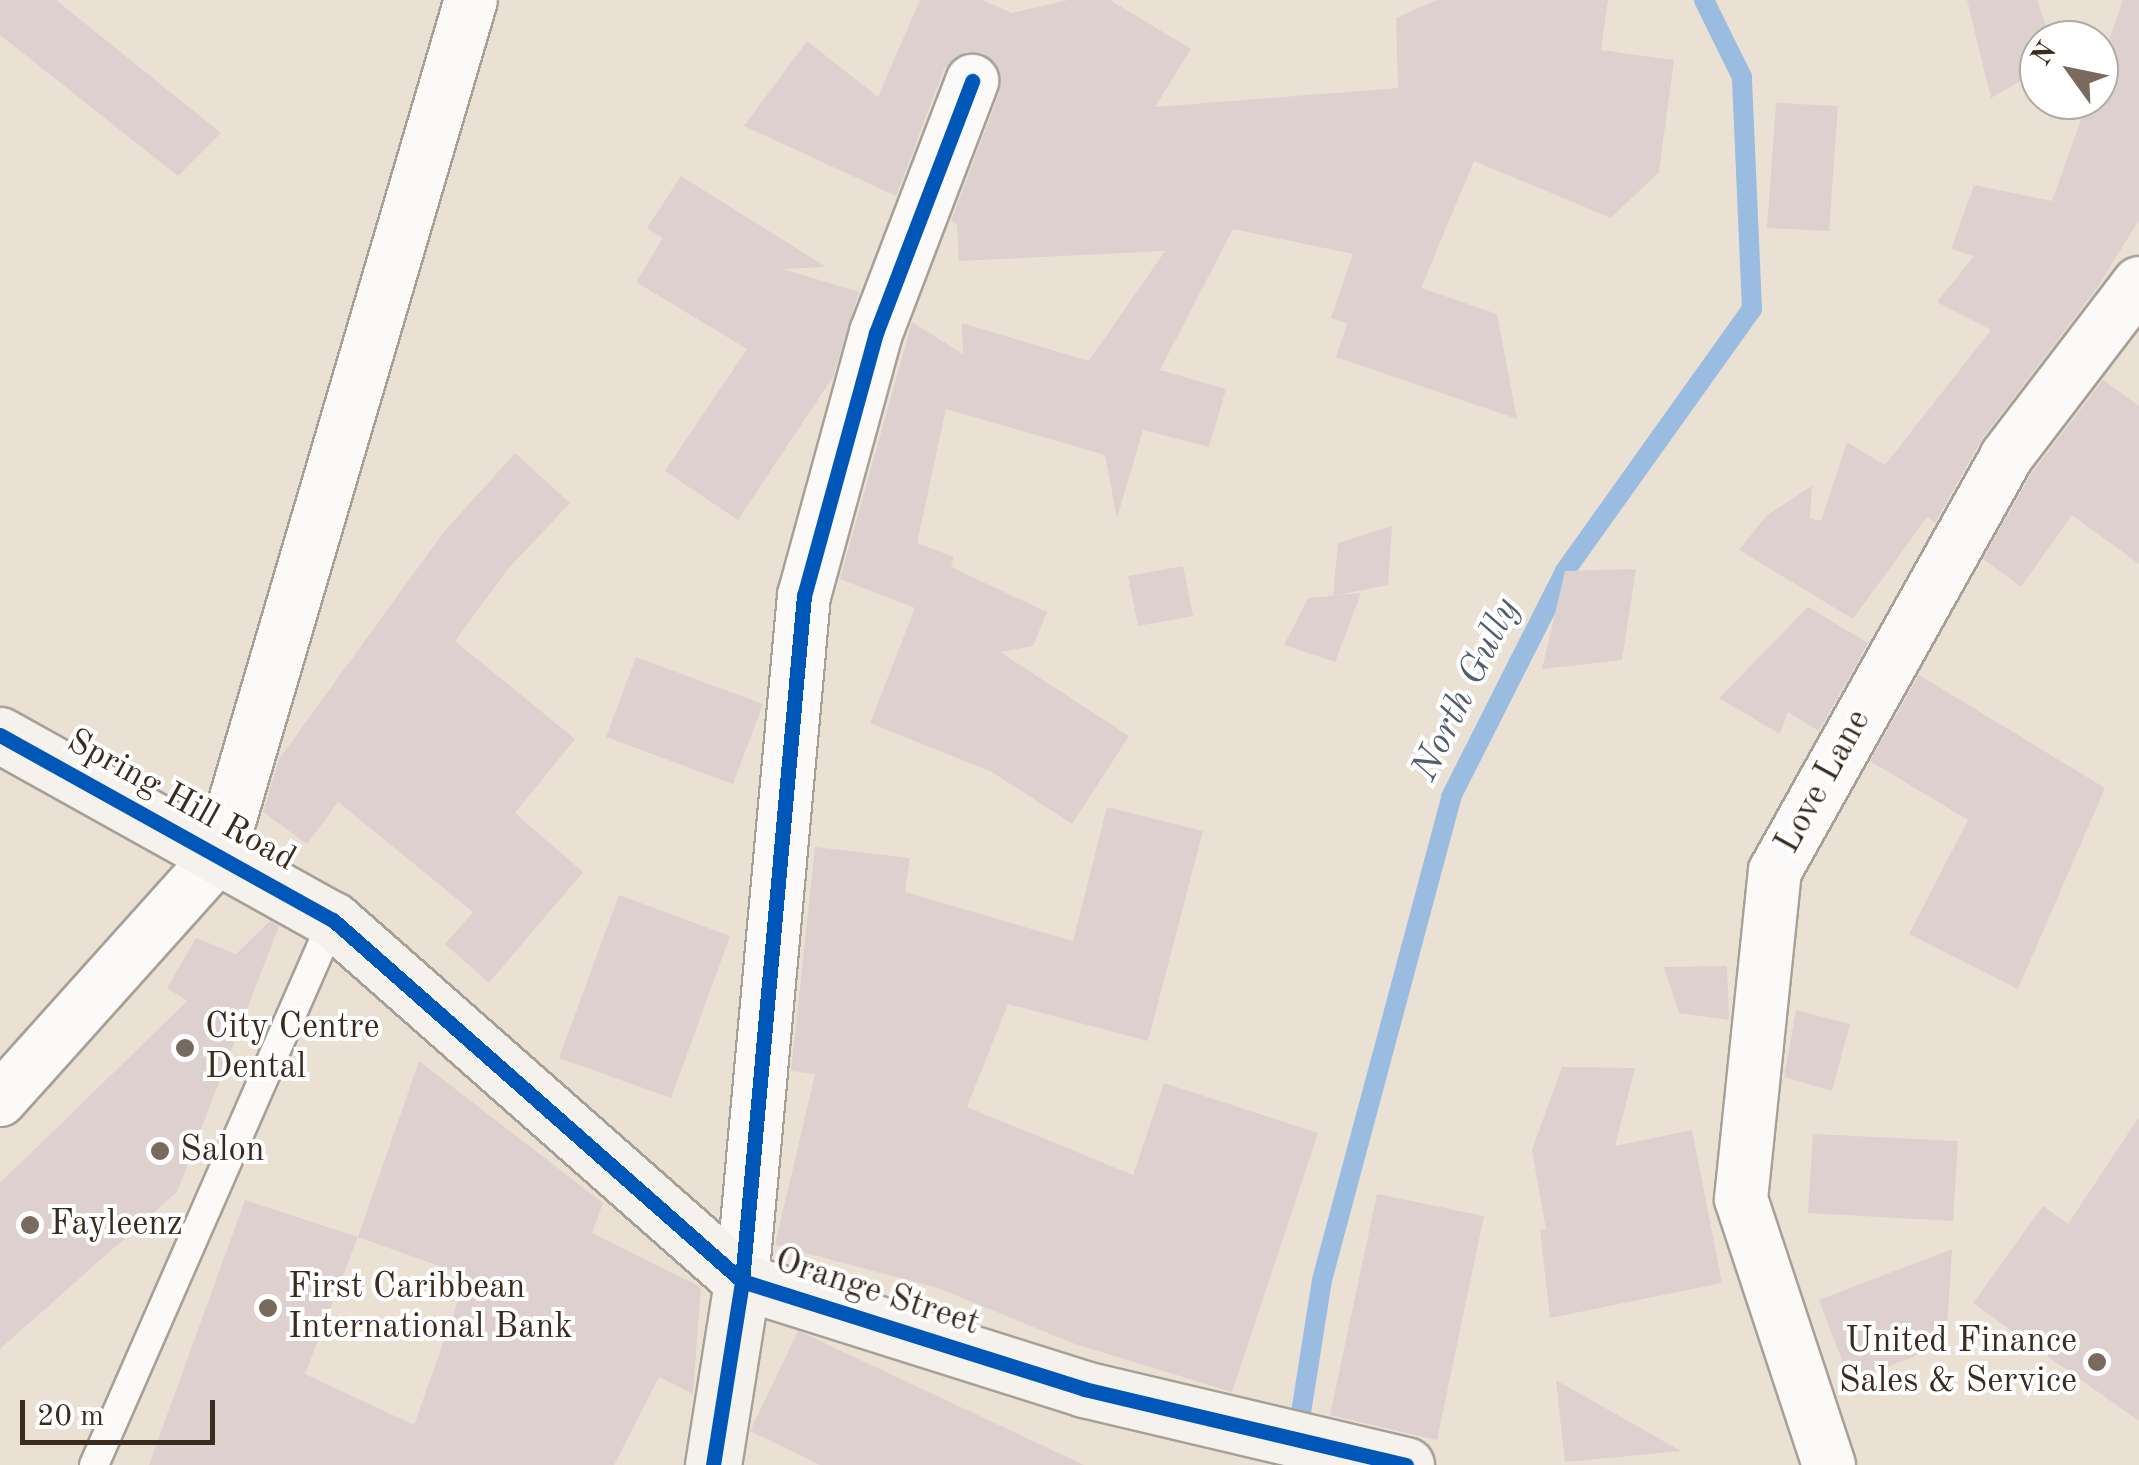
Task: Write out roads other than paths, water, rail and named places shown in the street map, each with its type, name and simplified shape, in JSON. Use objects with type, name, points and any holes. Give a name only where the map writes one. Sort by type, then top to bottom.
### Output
[{"type":"street","points":[[0,1100],[219,856],[470,0]]},
{"type":"street","points":[[713,1465],[742,1281],[804,596],[876,333],[972,81]]},
{"type":"street","name":"Love Lane","points":[[1830,1465],[1741,1199],[1775,870],[2006,458],[2139,283]]},
{"type":"street","name":"Spring Hill Road","points":[[0,735],[333,920]]},
{"type":"street","name":"Orange Street","points":[[333,920],[742,1281],[1084,1389],[1328,1450],[1406,1465]]},
{"type":"lane","points":[[94,1465],[333,920]]},
{"type":"waterway","name":"North Gully","points":[[1297,1438],[1322,1280],[1451,797],[1565,571],[1752,309],[1742,77],[1704,0]]},
{"type":"place","name":"City Centre Dental","points":[[185,1048]]},
{"type":"place","name":"Salon","points":[[160,1151]]},
{"type":"place","name":"Fayleenz","points":[[30,1225]]},
{"type":"place","name":"First Caribbean International Bank","points":[[268,1308]]},
{"type":"place","name":"United Finance Sales & Service","points":[[2097,1362]]}]
